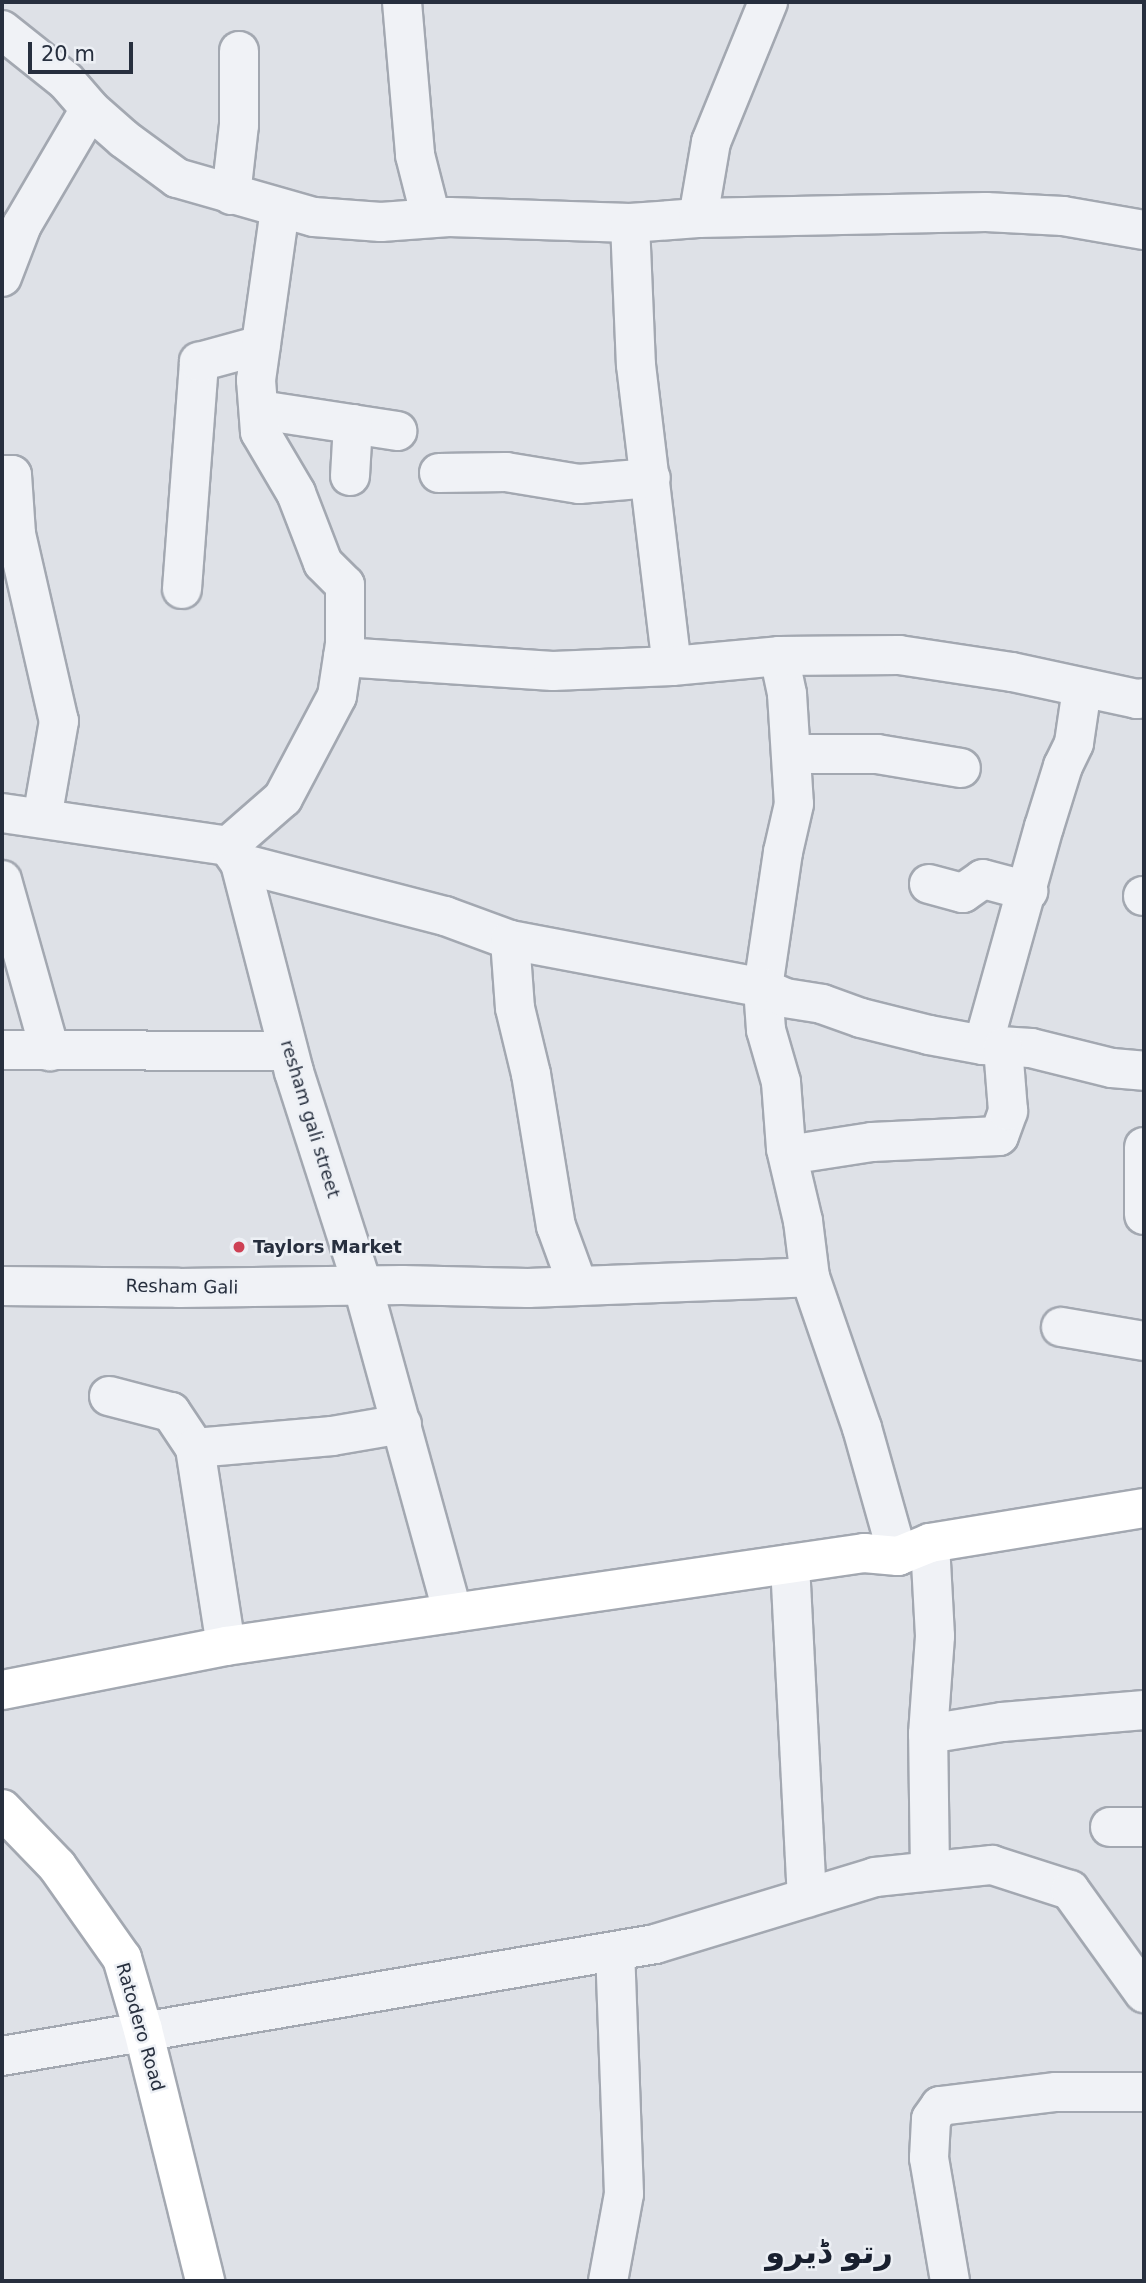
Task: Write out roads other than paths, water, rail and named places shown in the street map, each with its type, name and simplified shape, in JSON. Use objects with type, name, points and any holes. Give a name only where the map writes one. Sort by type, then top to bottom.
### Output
[{"type":"main road","points":[[2,1689],[226,1646],[864,1553],[914,1549],[1144,1508]]},
{"type":"main road","name":"Ratodero Road","points":[[2,1809],[57,1866],[122,1958],[143,2030],[205,2281]]},
{"type":"street","points":[[402,2],[415,155],[432,218]]},
{"type":"street","points":[[698,218],[711,142],[768,2]]},
{"type":"street","points":[[2,30],[66,81],[90,109],[177,178],[314,218],[381,222],[432,218],[630,223],[698,218],[986,212],[1063,216],[1144,230]]},
{"type":"street","points":[[231,195],[239,125],[239,51]]},
{"type":"street","points":[[2,277],[22,225],[90,109]]},
{"type":"street","points":[[234,854],[283,798],[337,696],[343,657],[345,585],[323,563],[296,493],[260,432],[256,380],[280,209]]},
{"type":"street","points":[[630,223],[636,365],[672,666]]},
{"type":"street","points":[[182,589],[199,362],[261,345]]},
{"type":"street","points":[[260,410],[397,431]]},
{"type":"street","points":[[350,476],[353,424]]},
{"type":"street","points":[[439,472],[506,472],[579,484],[651,478]]},
{"type":"street","points":[[2,475],[12,475],[16,534],[59,721],[41,818]]},
{"type":"street","points":[[343,657],[553,671],[672,666],[779,656],[899,654],[1012,672],[1082,689],[1144,698]]},
{"type":"street","points":[[779,656],[787,694],[793,754],[794,804],[783,852],[763,988],[766,1030],[781,1082],[788,1155],[803,1221],[810,1277],[862,1428],[914,1549],[935,1636],[928,1734],[930,1871]]},
{"type":"street","points":[[788,1155],[872,1142],[999,1136],[1008,1111],[993,1046],[1028,891],[1063,766],[1074,743],[1082,689]]},
{"type":"street","points":[[793,754],[877,754],[961,768]]},
{"type":"street","points":[[2,813],[234,854],[445,916],[510,940],[763,988],[785,998],[822,1004],[861,1018],[993,1046],[1031,1048],[1112,1068],[1144,1071]]},
{"type":"street","name":"resham gali street","points":[[234,854],[288,1051],[363,1287],[453,1613]]},
{"type":"street","points":[[929,884],[962,893],[983,878],[1028,891]]},
{"type":"street","points":[[2,880],[50,1051]]},
{"type":"street","points":[[510,940],[515,1008],[531,1074],[556,1226],[578,1286]]},
{"type":"street","points":[[2,1050],[288,1051]]},
{"type":"street","points":[[1144,1147],[1144,1215]]},
{"type":"street","name":"Resham Gali","points":[[2,1286],[578,1286],[810,1277]]},
{"type":"street","points":[[1061,1327],[1144,1341]]},
{"type":"street","points":[[109,1396],[171,1412],[195,1448],[226,1646]]},
{"type":"street","points":[[195,1448],[332,1436],[402,1424]]},
{"type":"street","points":[[790,1564],[807,1898]]},
{"type":"street","points":[[928,1734],[1002,1722],[1144,1710]]},
{"type":"street","points":[[2,2056],[655,1944],[875,1877],[992,1865],[1070,1890],[1144,1993]]},
{"type":"street","points":[[608,2281],[624,2194],[615,1951]]},
{"type":"street","points":[[950,2281],[929,2158],[931,2119],[940,2106],[1056,2092],[1144,2091]]},
{"type":"place","name":"Taylors Market","points":[[239,1247]]},
{"type":"district","name":"رتو ڈیرو","points":[[829,2252]]}]
